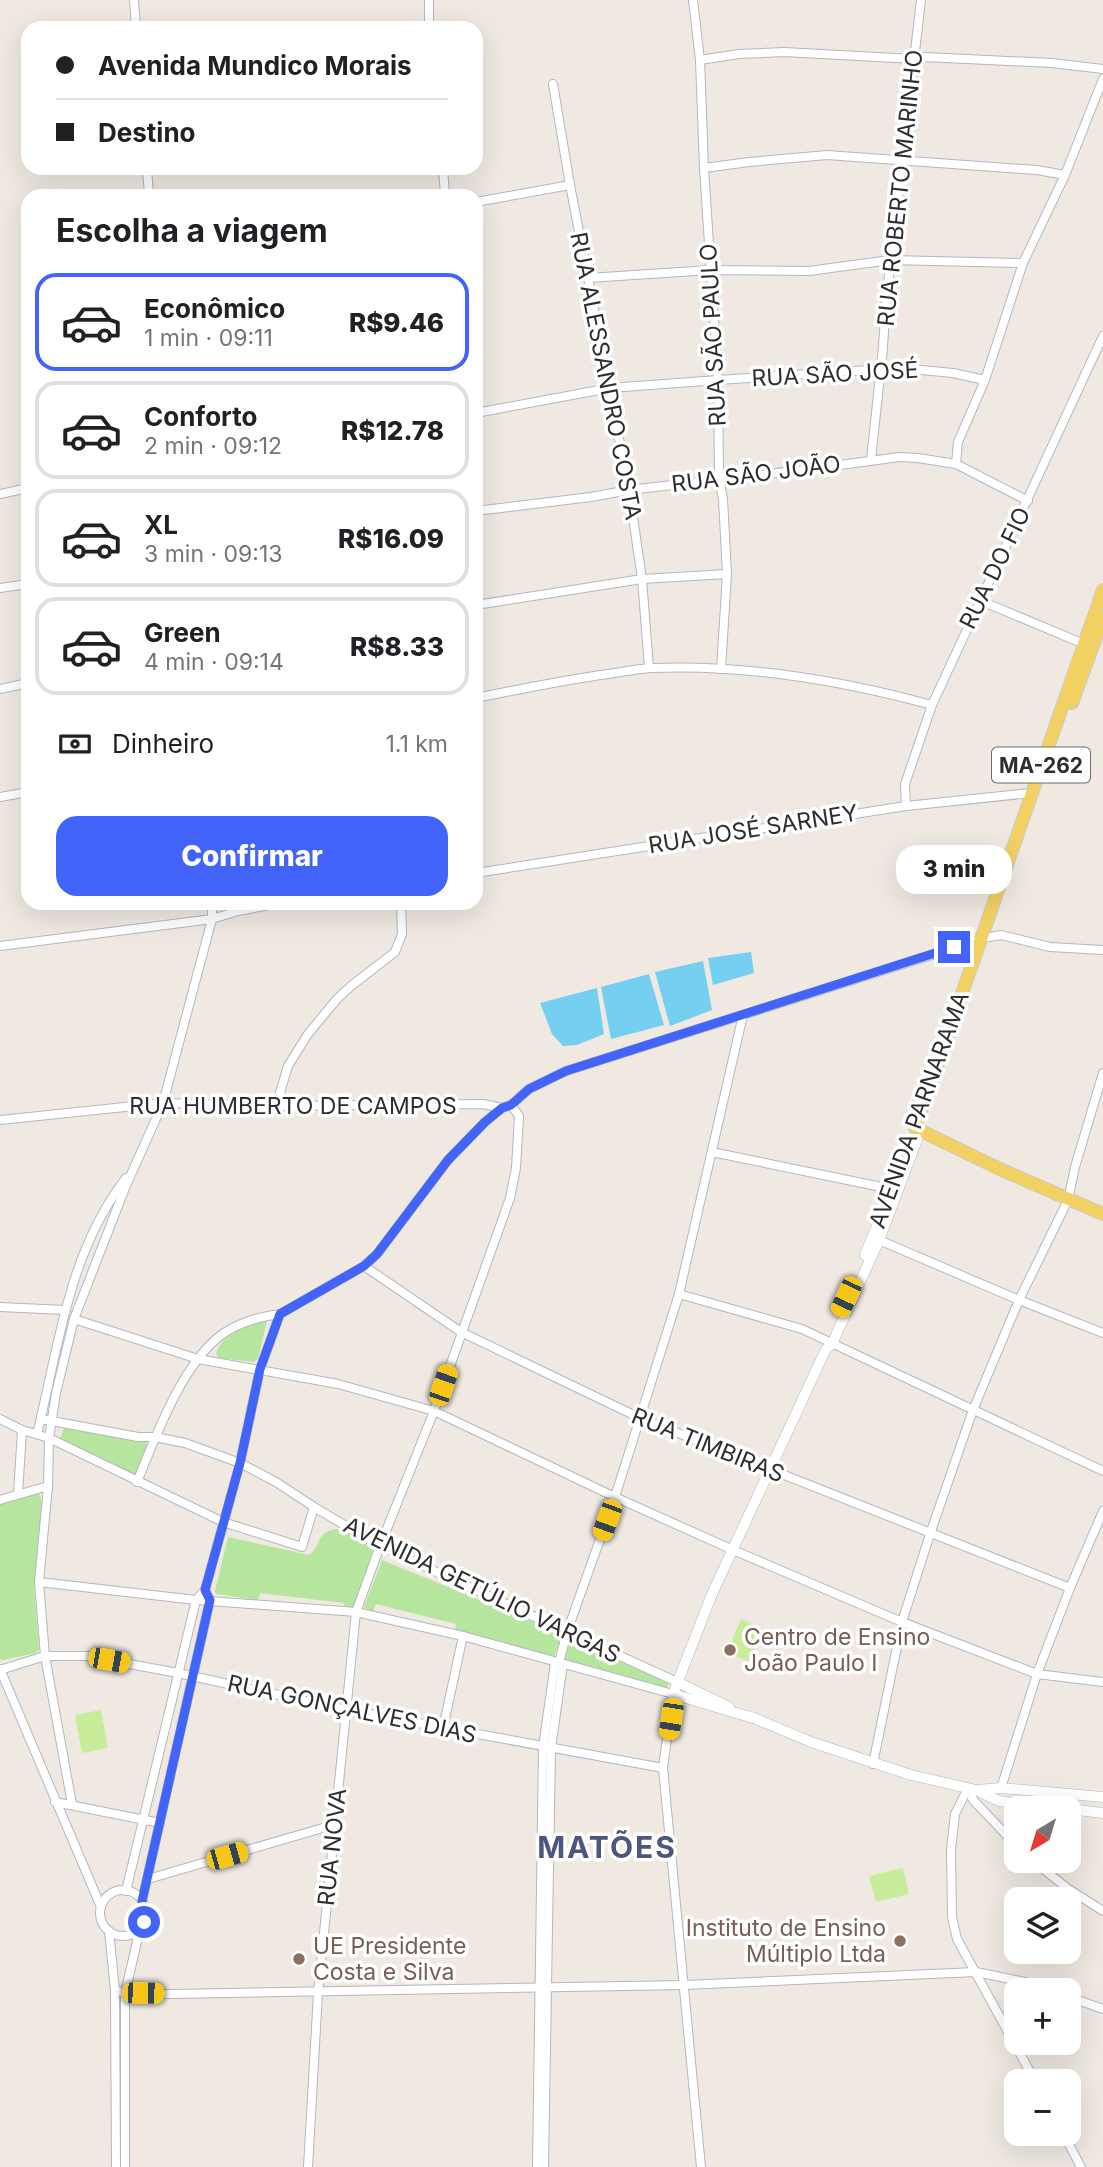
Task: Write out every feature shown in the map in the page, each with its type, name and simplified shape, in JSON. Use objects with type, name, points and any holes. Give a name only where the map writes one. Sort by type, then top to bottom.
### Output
[{"type":"main road","name":"AVENIDA PARNARAMA","points":[[917,1130],[1088,646],[1103,590]]},
{"type":"main road","name":"AVENIDA PARNARAMA","points":[[1088,646],[1103,618]]},
{"type":"main road","points":[[917,1130],[1103,1214]]},
{"type":"street","points":[[134,0],[136,21]]},
{"type":"street","points":[[429,0],[429,21]]},
{"type":"street","name":"RUA SÃO PAULO","points":[[693,0],[700,60],[718,380],[719,479],[723,499],[727,574],[721,669]]},
{"type":"street","name":"RUA ROBERTO MARINHO","points":[[871,460],[890,260],[921,0]]},
{"type":"street","points":[[700,60],[784,51],[1052,63],[1103,69]]},
{"type":"street","points":[[956,464],[958,442],[985,380],[1023,263],[1065,175],[1103,79]]},
{"type":"street","name":"RUA ALESSANDRO COSTA","points":[[553,84],[629,489],[642,579],[649,668]]},
{"type":"street","points":[[704,168],[827,155],[1037,170],[1065,175]]},
{"type":"street","points":[[483,201],[570,185]]},
{"type":"street","points":[[588,278],[711,271],[810,271],[890,260],[1023,263]]},
{"type":"street","name":"RUA DO FIO","points":[[906,806],[905,784],[932,705],[1103,336]]},
{"type":"street","name":"RUA SÃO JOSÉ","points":[[483,412],[610,388],[900,368],[985,380]]},
{"type":"street","name":"RUA SÃO JOÃO","points":[[483,510],[629,489],[899,457],[956,464],[1028,501]]},
{"type":"street","points":[[0,494],[21,490]]},
{"type":"street","points":[[483,604],[642,579],[727,574]]},
{"type":"street","points":[[0,588],[21,585]]},
{"type":"street","points":[[979,600],[1088,646]]},
{"type":"street","points":[[483,697],[649,668],[721,669],[825,680],[932,705]]},
{"type":"street","points":[[0,689],[21,684]]},
{"type":"street","points":[[0,797],[21,793]]},
{"type":"street","name":"RUA JOSÉ SARNEY","points":[[483,872],[906,806],[1035,794]]},
{"type":"street","points":[[72,1804],[45,1656],[39,1582],[51,1421],[74,1320],[132,1171],[163,1103],[212,919],[212,910]]},
{"type":"street","points":[[0,946],[212,919],[243,910]]},
{"type":"street","points":[[276,1106],[288,1066],[308,1034],[337,999],[395,952],[402,934],[401,910]]},
{"type":"street","points":[[137,1482],[173,1397],[198,1359],[224,1333],[264,1316],[280,1314],[364,1266],[377,1254],[448,1160],[485,1122],[529,1089],[566,1071],[982,944],[1001,935],[1050,947],[1103,950]]},
{"type":"street","points":[[537,2167],[547,1747],[559,1663],[679,1294],[743,1015]]},
{"type":"street","points":[[873,1764],[902,1622],[930,1534],[973,1410],[1019,1300],[1068,1200],[1103,1073]]},
{"type":"street","name":"RUA HUMBERTO DE CAMPOS","points":[[0,1120],[163,1103],[507,1106]]},
{"type":"street","name":"RUA NOVA","points":[[308,2167],[318,1993],[356,1612],[434,1411],[510,1198],[516,1168],[519,1116],[507,1106]]},
{"type":"street","name":"AVENIDA PARNARAMA","points":[[673,1694],[712,1594],[875,1239],[917,1130]]},
{"type":"street","points":[[712,1152],[894,1190]]},
{"type":"street","points":[[37,1434],[74,1278],[103,1211],[132,1171]]},
{"type":"street","points":[[875,1239],[1103,1333]]},
{"type":"street","name":"RUA TIMBIRAS","points":[[364,1266],[461,1332],[640,1418],[1070,1588]]},
{"type":"street","points":[[679,1294],[803,1329],[828,1344],[1103,1471]]},
{"type":"street","points":[[0,1307],[65,1310]]},
{"type":"street","points":[[126,1891],[196,1600],[205,1590],[240,1463],[260,1369],[280,1314]]},
{"type":"street","points":[[74,1320],[198,1359],[338,1384],[434,1411],[615,1497],[902,1622],[1037,1674],[1103,1682]]},
{"type":"street","points":[[0,1419],[22,1430],[49,1438],[223,1522],[302,1547],[314,1507]]},
{"type":"street","name":"AVENIDA GETÚLIO VARGAS","points":[[41,1419],[185,1443],[240,1463],[380,1546],[677,1682]]},
{"type":"street","points":[[19,1494],[22,1430]]},
{"type":"street","points":[[0,1500],[48,1486]]},
{"type":"street","points":[[999,1801],[1037,1674],[1103,1511]]},
{"type":"street","points":[[39,1582],[196,1600],[356,1612],[463,1636],[753,1718]]},
{"type":"street","points":[[125,2167],[125,1993],[140,1928],[146,1915],[142,1901],[210,1600],[205,1590]]},
{"type":"street","points":[[443,1728],[463,1636]]},
{"type":"street","name":"RUA GONÇALVES DIAS","points":[[0,1670],[45,1656],[86,1656],[347,1710],[663,1768]]},
{"type":"street","points":[[0,1670],[101,1907],[101,1920],[109,1931],[115,1990],[116,2167]]},
{"type":"street","points":[[677,1682],[811,1742],[873,1764],[972,1789],[1004,1802]]},
{"type":"street","points":[[673,1694],[663,1768],[701,2167]]},
{"type":"street","points":[[972,1789],[1001,1788],[1103,1797]]},
{"type":"street","points":[[972,1789],[971,1798],[1004,1832]]},
{"type":"street","points":[[972,1789],[955,1814],[950,1884],[951,1917],[957,1939],[1029,2069]]},
{"type":"street","points":[[1087,1811],[1088,1796]]},
{"type":"street","points":[[55,1802],[160,1823]]},
{"type":"street","points":[[1082,1810],[1103,1812]]},
{"type":"street","points":[[148,1879],[333,1825]]},
{"type":"street","points":[[1048,1873],[1103,1911]]},
{"type":"street","points":[[101,1907],[113,1892],[132,1892],[142,1901]]},
{"type":"street","points":[[109,1931],[121,1936],[140,1928]]},
{"type":"street","points":[[115,1990],[125,1993],[318,1993],[543,1989],[976,1972],[1005,1978]]},
{"type":"street","points":[[543,1989],[544,2167]]},
{"type":"street","points":[[1081,2001],[1103,2008]]},
{"type":"street","points":[[1070,2146],[1081,2167]]},
{"type":"green space","points":[[263,1320],[267,1321],[258,1359],[254,1362],[219,1358],[216,1354],[219,1347],[229,1336]]},
{"type":"green space","points":[[64,1428],[146,1441],[138,1476],[60,1439]]},
{"type":"green space","points":[[37,1493],[42,1502],[34,1587],[39,1649],[36,1653],[3,1660],[0,1659],[0,1505]]},
{"type":"green space","points":[[337,1529],[360,1538],[373,1550],[354,1609],[343,1610],[344,1603],[260,1593],[258,1600],[216,1594],[228,1537],[309,1555],[325,1533]]},
{"type":"green space","points":[[382,1560],[562,1634],[554,1657],[455,1632],[456,1624],[376,1604],[373,1612],[364,1607]]},
{"type":"green space","points":[[741,1619],[763,1629],[749,1662],[727,1652]]},
{"type":"green space","points":[[571,1639],[669,1682],[667,1688],[563,1661]]},
{"type":"green space","points":[[101,1710],[108,1748],[82,1753],[75,1715]]},
{"type":"green space","points":[[903,1868],[909,1894],[876,1902],[869,1876]]},
{"type":"water","points":[[751,952],[754,973],[713,985],[708,958]]},
{"type":"water","points":[[703,961],[712,1010],[670,1026],[655,972]]},
{"type":"water","points":[[649,974],[664,1025],[611,1039],[601,987]]},
{"type":"water","points":[[597,988],[604,1034],[577,1045],[563,1046],[552,1034],[540,1003]]},
{"type":"place","name":"Centro de Ensino João Paulo I","points":[[730,1650]]},
{"type":"place","name":"Instituto de Ensino Múltiplo Ltda","points":[[900,1941]]},
{"type":"place","name":"UE Presidente Costa e Silva","points":[[299,1959]]},
{"type":"district","name":"MATÕES","points":[[607,1847]]},
{"type":"route","points":[[144,1922],[146,1915],[142,1901],[210,1600],[205,1590],[240,1463],[260,1369],[280,1314],[364,1266],[377,1254],[448,1160],[485,1122],[529,1089],[566,1071],[954,947]]}]
